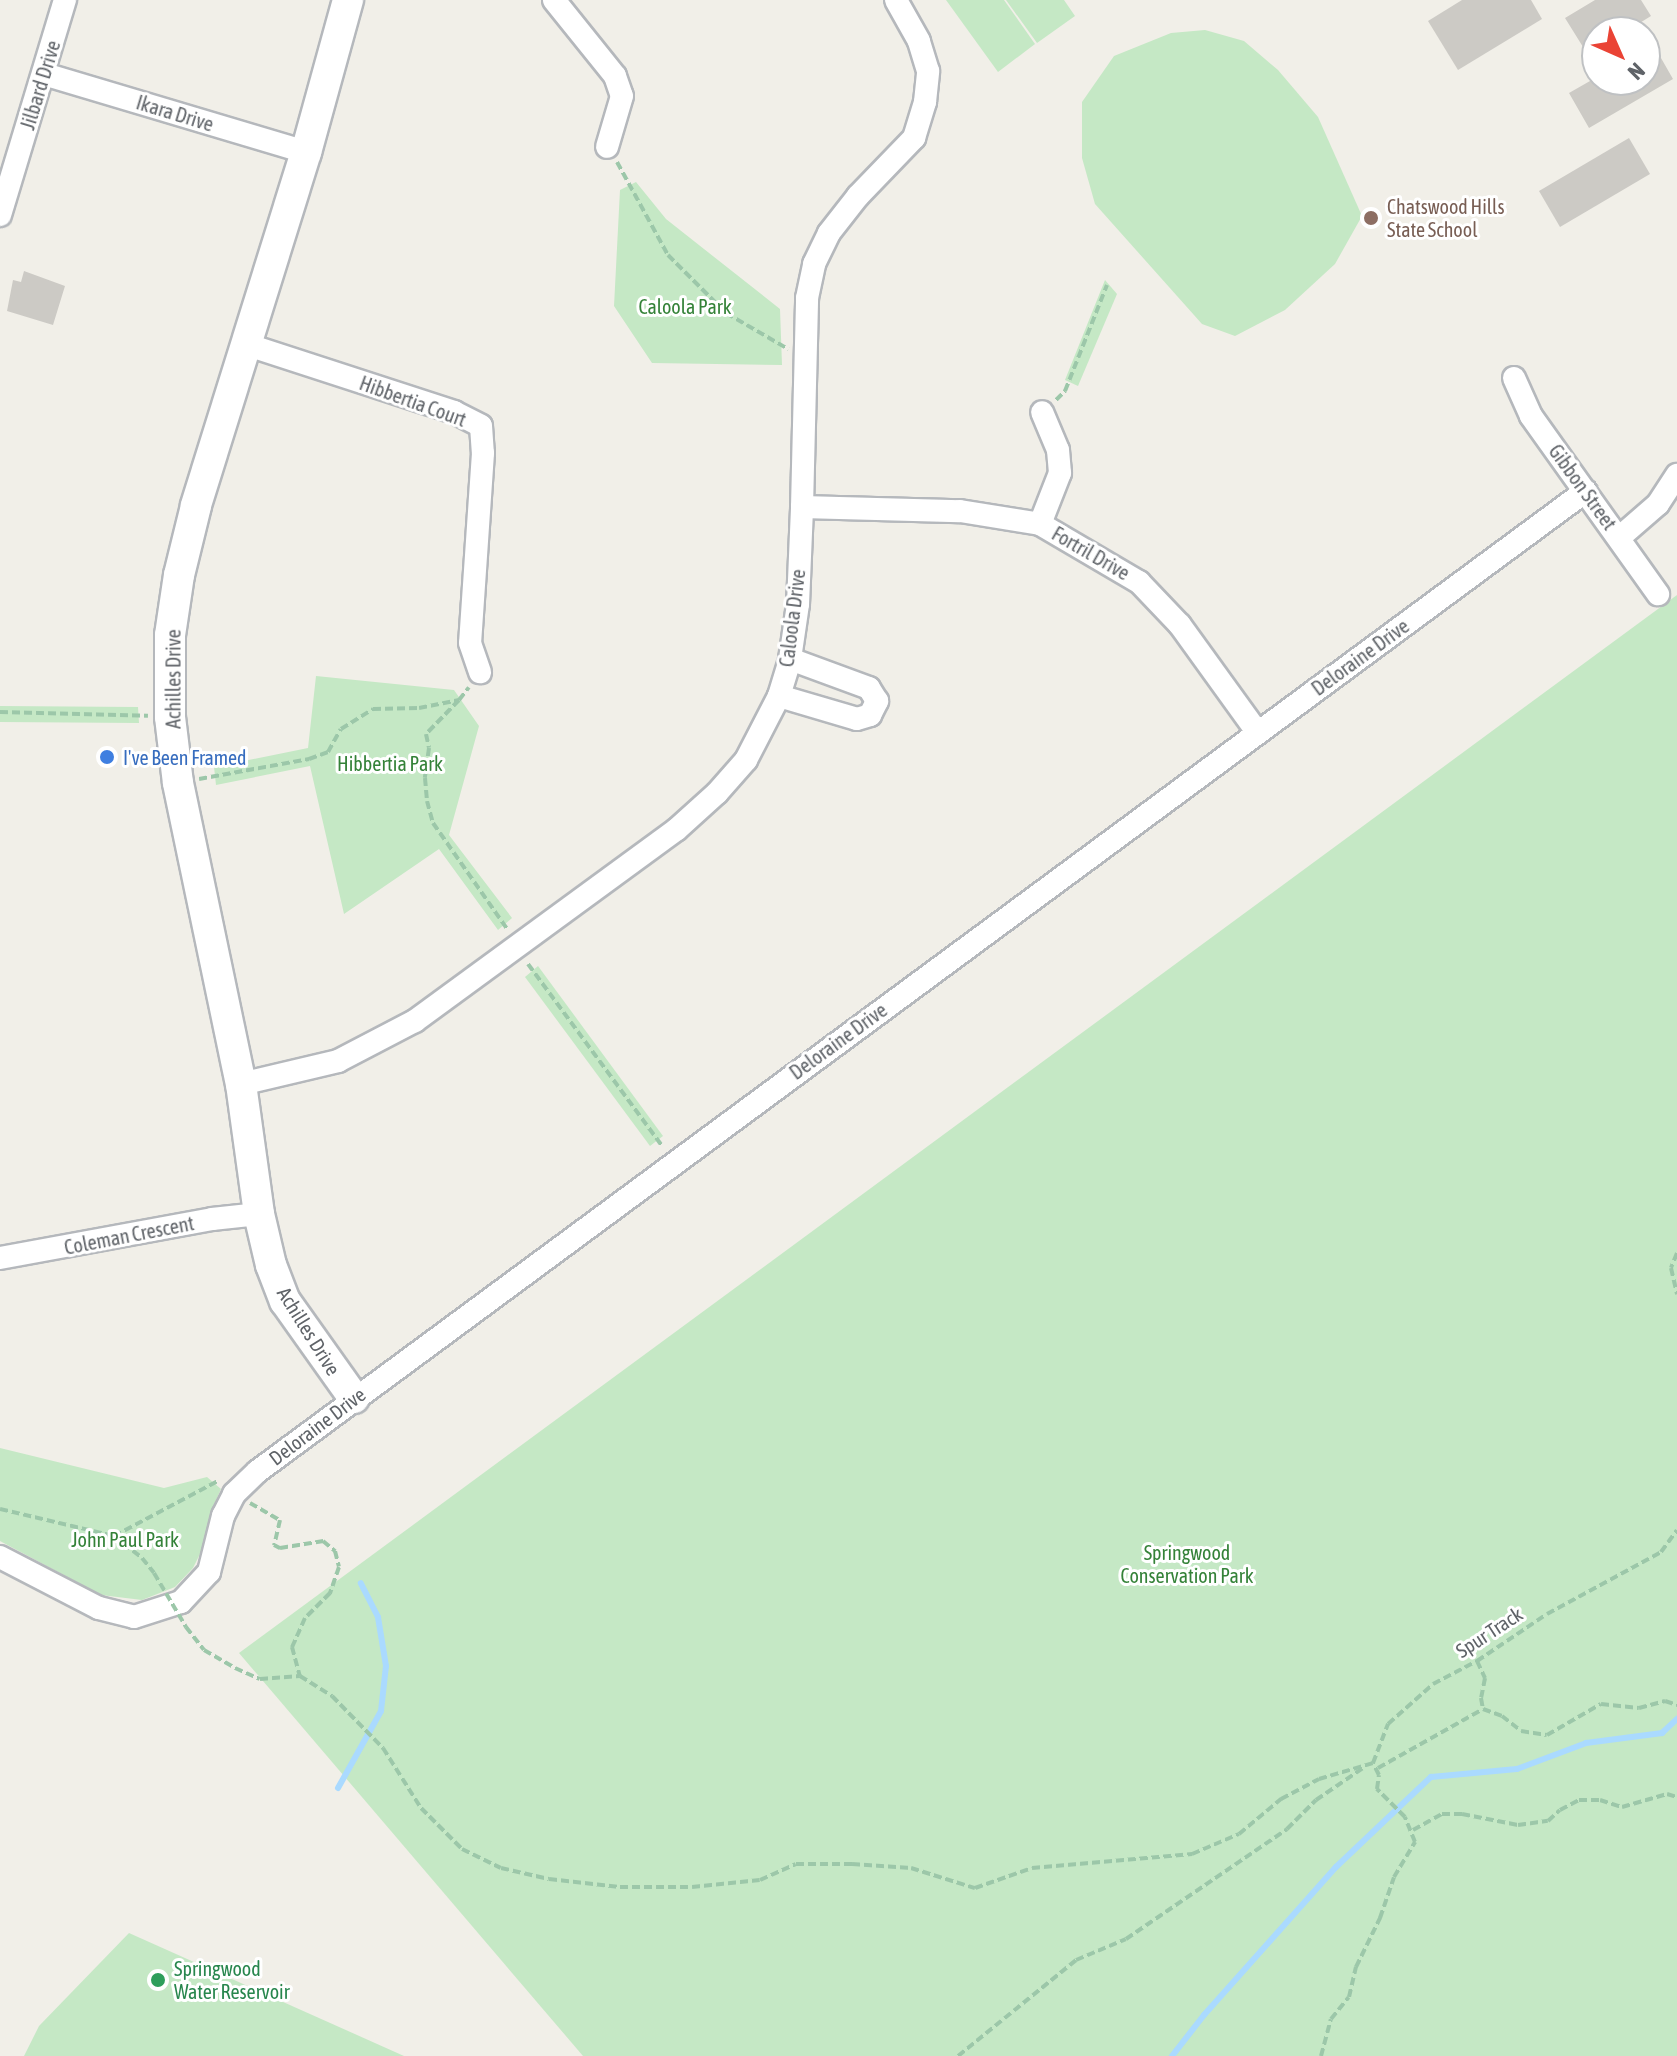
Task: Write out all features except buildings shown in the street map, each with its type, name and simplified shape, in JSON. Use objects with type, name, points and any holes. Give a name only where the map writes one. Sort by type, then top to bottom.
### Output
[{"type":"street","name":"Jilbard Drive","points":[[0,215],[65,0]]},
{"type":"street","name":"Achilles Drive","points":[[348,0],[306,152],[245,344],[179,575],[170,635],[170,717],[178,783],[241,1084],[259,1214],[271,1265],[285,1301],[354,1398]]},
{"type":"street","points":[[554,0],[615,76],[622,96],[607,147]]},
{"type":"street","name":"Caloola Drive","points":[[241,1084],[338,1061],[415,1021],[676,830],[746,760],[779,696],[790,659],[798,604],[807,298],[819,254],[829,233],[858,196],[914,138],[925,102],[928,71],[919,41],[896,0]]},
{"type":"street","name":"Ikara Drive","points":[[44,74],[306,152]]},
{"type":"street","name":"Hibbertia Court","points":[[245,344],[454,412],[481,426],[483,453],[470,643],[480,672]]},
{"type":"street","name":"Gibbon Street","points":[[1514,378],[1531,416],[1658,594]]},
{"type":"street","points":[[1040,524],[1060,473],[1058,450],[1042,412]]},
{"type":"street","points":[[1620,537],[1658,504],[1677,475]]},
{"type":"street","name":"Deloraine Drive","points":[[0,1557],[99,1608],[134,1617],[162,1611],[181,1602],[209,1572],[223,1516],[234,1494],[258,1471],[1586,491]]},
{"type":"street","name":"Fortril Drive","points":[[802,507],[960,511],[1040,524],[1139,582],[1180,625],[1258,733]]},
{"type":"street","points":[[779,696],[857,719],[870,715],[877,701],[869,688],[790,659]]},
{"type":"street","name":"Coleman Crescent","points":[[0,1258],[212,1219],[259,1214]]},
{"type":"path","points":[[607,147],[668,255],[726,313],[766,338],[806,357]]},
{"type":"path","points":[[1042,412],[1065,391],[1107,285]]},
{"type":"path","points":[[178,783],[309,759],[328,752],[341,729],[373,709],[419,708],[459,700],[480,672]]},
{"type":"path","points":[[0,712],[170,717]]},
{"type":"path","points":[[1677,1253],[1671,1268],[1677,1294]]},
{"type":"path","points":[[114,1536],[220,1480],[234,1494],[280,1520],[274,1545],[280,1548],[323,1541],[335,1551],[339,1567],[330,1593],[305,1618],[292,1647],[300,1676],[357,1719],[383,1748],[421,1808],[462,1849],[501,1868],[549,1879],[620,1887],[692,1887],[760,1880],[796,1864],[911,1868],[975,1888],[1032,1868],[1192,1854],[1239,1834],[1281,1799],[1319,1779],[1373,1763]]},
{"type":"path","points":[[0,1509],[114,1536],[142,1558],[154,1573],[186,1627],[204,1650],[260,1679],[300,1676]]},
{"type":"path","name":"Spur Track","points":[[1373,1763],[1388,1724],[1433,1684],[1477,1661],[1547,1614],[1661,1552],[1677,1530]]},
{"type":"path","points":[[1477,1661],[1485,1678],[1481,1698],[1483,1709]]},
{"type":"path","points":[[1378,1768],[1483,1709],[1502,1716],[1521,1731],[1547,1735],[1601,1704],[1639,1708],[1665,1701],[1677,1705]]},
{"type":"path","points":[[1321,2056],[1331,2019],[1349,1997],[1356,1967],[1380,1918],[1394,1877],[1415,1842],[1413,1830],[1405,1817],[1377,1789],[1378,1768],[1373,1763]]},
{"type":"path","points":[[958,2056],[1076,1960],[1126,1939],[1287,1829],[1316,1800],[1347,1777],[1373,1763]]},
{"type":"path","points":[[1413,1830],[1442,1814],[1462,1814],[1518,1825],[1548,1821],[1579,1800],[1600,1800],[1622,1807],[1667,1794],[1677,1797]]},
{"type":"green space","points":[[946,0],[1004,0],[1035,44],[998,72]]},
{"type":"green space","points":[[1006,0],[1064,0],[1075,16],[1037,43]]},
{"type":"green space","points":[[1205,30],[1244,41],[1278,70],[1318,117],[1362,216],[1335,264],[1285,310],[1235,336],[1202,324],[1095,204],[1082,158],[1082,102],[1114,56],[1171,33]]},
{"type":"green space","name":"Caloola Park","points":[[636,182],[666,219],[780,309],[782,365],[652,363],[614,306],[620,190]]},
{"type":"green space","points":[[1105,280],[1117,294],[1078,386],[1065,380]]},
{"type":"green space","name":"Springwood Conservation Park","points":[[1677,595],[1677,2056],[583,2056],[239,1653]]},
{"type":"green space","name":"Hibbertia Park","points":[[316,676],[454,690],[479,726],[449,835],[512,918],[498,930],[439,849],[344,914],[310,766],[216,785],[214,767],[308,748]]},
{"type":"green space","points":[[0,706],[138,707],[139,723],[0,722]]},
{"type":"green space","points":[[538,966],[663,1136],[650,1146],[525,977]]},
{"type":"green space","name":"John Paul Park","points":[[0,1448],[164,1488],[207,1477],[221,1489],[212,1509],[204,1546],[193,1568],[175,1587],[142,1600],[101,1595],[0,1541]]},
{"type":"green space","name":"Springwood Water Reservoir","points":[[129,1933],[404,2056],[24,2056],[39,2026]]},
{"type":"waterway","points":[[338,1788],[381,1711],[386,1666],[378,1617],[361,1583]]},
{"type":"waterway","points":[[1172,2056],[1204,2015],[1336,1867],[1431,1777],[1517,1769],[1586,1743],[1662,1733],[1677,1719]]},
{"type":"place","name":"Chatswood Hills State School","points":[[1371,218]]},
{"type":"place","name":"I've Been Framed","points":[[107,757]]},
{"type":"place","name":"Springwood Water Reservoir","points":[[158,1980]]}]
